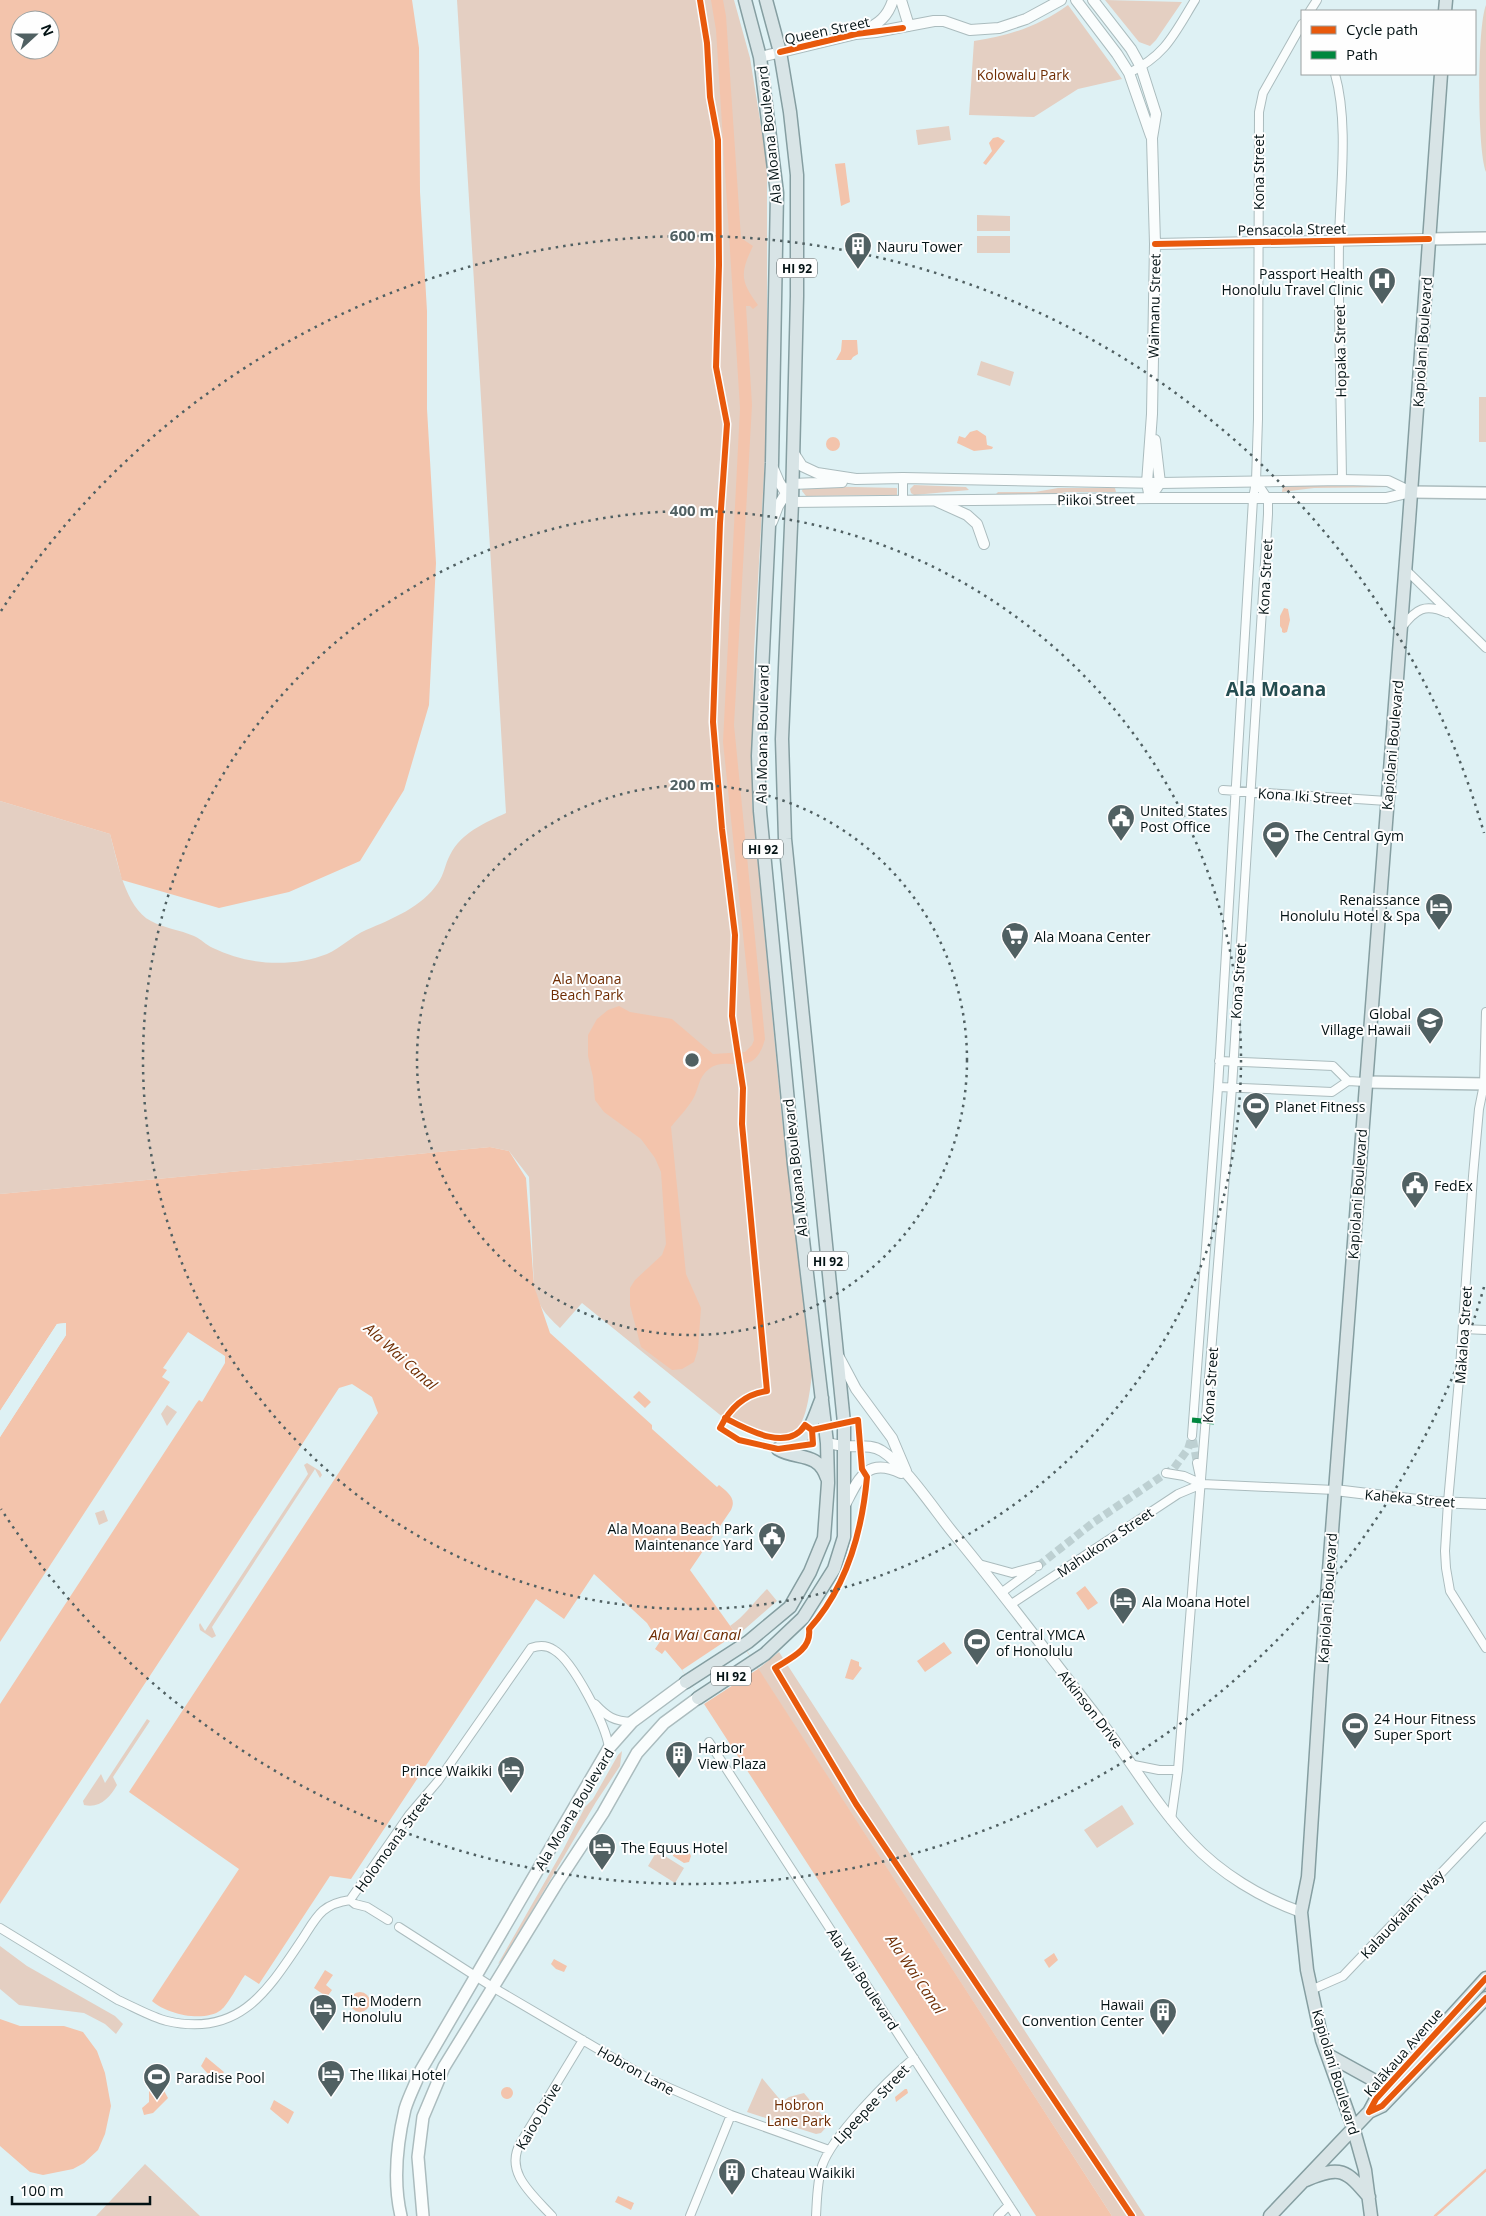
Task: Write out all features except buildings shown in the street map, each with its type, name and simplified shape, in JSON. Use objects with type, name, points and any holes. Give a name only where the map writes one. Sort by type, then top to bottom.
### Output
[{"type":"main road","name":"Ala Moana Boulevard","points":[[401,2216],[398,2203],[397,2162],[406,2108],[421,2070],[609,1748],[632,1722],[686,1682],[748,1642],[790,1607],[810,1572],[824,1538],[828,1483],[827,1444],[794,1164],[760,810],[758,756],[772,463],[778,193],[760,57],[745,0]]},
{"type":"main road","name":"Ala Moana Boulevard","points":[[423,2216],[418,2157],[423,2117],[444,2067],[557,1883],[603,1813],[637,1753],[664,1723],[765,1654],[803,1618],[834,1569],[844,1537],[845,1446],[838,1355],[785,839],[782,739],[793,452],[797,296],[797,176],[780,52],[766,0]]},
{"type":"main road","name":"Kapiolani Boulevard","points":[[1371,2216],[1365,2170],[1354,2127],[1328,2055],[1311,1990],[1301,1912],[1308,1877],[1365,1082],[1401,628],[1441,75]]},
{"type":"main road","name":"Pensacola Street","points":[[1429,239],[1486,238]]},
{"type":"main road","name":"Piikoi Street","points":[[1411,492],[1486,493]]},
{"type":"main road","points":[[1365,1082],[1485,1084]]},
{"type":"main road","points":[[822,1398],[806,1433],[798,1440],[786,1442],[778,1449],[787,1454],[800,1455],[811,1459],[821,1466],[828,1483]]},
{"type":"main road","name":"Kalākaua Avenue","points":[[1270,2216],[1369,2112],[1376,2099],[1386,2087],[1486,1978]]},
{"type":"main road","name":"Kalākaua Avenue","points":[[1369,2112],[1382,2106],[1486,1998]]},
{"type":"main road","points":[[1328,2055],[1386,2087]]},
{"type":"main road","points":[[1302,2181],[1326,2172],[1340,2172],[1353,2178],[1369,2197]]},
{"type":"street","points":[[856,34],[880,22],[889,11],[893,0]]},
{"type":"street","points":[[901,0],[909,26]]},
{"type":"street","name":"Queen Street","points":[[760,57],[856,34],[909,26],[944,22],[970,30],[999,28],[1026,19],[1061,0]]},
{"type":"street","points":[[1076,0],[1129,73],[1152,138]]},
{"type":"street","points":[[1093,0],[1131,49],[1141,67],[1152,96],[1156,114],[1152,138]]},
{"type":"street","points":[[1129,73],[1141,67],[1167,46],[1195,0]]},
{"type":"street","name":"Kona Street","points":[[1192,1436],[1218,1087],[1253,499],[1256,481],[1259,112],[1264,93],[1301,26]]},
{"type":"street","name":"Hopaka Street","points":[[1335,75],[1340,96],[1341,119],[1339,241],[1342,480]]},
{"type":"street","name":"Waimanu Street","points":[[1150,498],[1146,483],[1152,414],[1155,244],[1152,138]]},
{"type":"street","name":"Pensacola Street","points":[[1155,244],[1429,239]]},
{"type":"street","name":"Waimanu Street","points":[[1152,414],[1160,483]]},
{"type":"street","name":"Piikoi Street","points":[[793,452],[802,466],[817,474],[856,479],[903,478],[1146,483],[1388,481],[1411,492]]},
{"type":"street","points":[[768,534],[778,506],[790,493],[772,463]]},
{"type":"street","points":[[903,478],[903,501]]},
{"type":"street","name":"Piikoi Street","points":[[790,493],[856,479]]},
{"type":"street","points":[[1256,481],[1268,499]]},
{"type":"street","points":[[1150,498],[1160,483]]},
{"type":"street","name":"Piikoi Street","points":[[790,493],[903,501],[935,501],[1150,498],[1386,498],[1411,492]]},
{"type":"street","name":"Kona Street","points":[[1171,1820],[1178,1770],[1202,1484],[1232,1086],[1252,792],[1268,499]]},
{"type":"street","points":[[935,501],[967,515],[977,524],[984,544]]},
{"type":"street","points":[[1405,570],[1486,648]]},
{"type":"street","points":[[1401,628],[1411,616],[1424,608],[1432,608],[1451,615]]},
{"type":"street","name":"Kona Iki Street","points":[[1223,790],[1387,801]]},
{"type":"street","name":"Makaloa Street","points":[[1486,1012],[1485,1084],[1479,1109],[1473,1176],[1463,1328],[1448,1502],[1446,1568],[1450,1591],[1486,1648]]},
{"type":"street","points":[[1219,1061],[1333,1066],[1348,1081]]},
{"type":"street","points":[[1218,1087],[1232,1086],[1332,1092],[1348,1081],[1365,1082]]},
{"type":"street","points":[[1463,1328],[1486,1330]]},
{"type":"street","points":[[838,1355],[856,1389],[892,1438],[908,1476]]},
{"type":"street","name":"Atkinson Drive","points":[[827,1444],[861,1445],[883,1452],[908,1476],[979,1564],[1134,1765],[1171,1820],[1192,1843],[1238,1881],[1280,1904],[1301,1912]]},
{"type":"street","name":"Kona Street","points":[[1196,1463],[1202,1484]]},
{"type":"street","points":[[845,1505],[864,1473],[875,1467],[889,1468],[908,1476]]},
{"type":"street","name":"Mahukona Street","points":[[1166,1473],[1184,1476],[1202,1484],[1335,1490]]},
{"type":"street","name":"Mahukona Street","points":[[1010,1605],[1178,1494],[1202,1484]]},
{"type":"street","name":"Kaheka Street","points":[[1335,1490],[1448,1502],[1486,1504]]},
{"type":"street","name":"Mahukona Street","points":[[979,1564],[1012,1573],[1038,1566],[1001,1593]]},
{"type":"street","name":"Holomoana Street","points":[[0,1928],[118,2000],[166,2021],[202,2024],[234,2015],[251,2006],[275,1980],[318,1914],[334,1902],[350,1900],[409,1815],[454,1758],[529,1650],[542,1646],[555,1650],[567,1662],[589,1697],[604,1728],[609,1748]]},
{"type":"street","name":"Holomoana Street","points":[[589,1697],[608,1718],[617,1722],[632,1722]]},
{"type":"street","name":"Ala Wai Boulevard","points":[[709,1742],[1016,2216]]},
{"type":"street","points":[[1134,1765],[1159,1770],[1178,1770]]},
{"type":"street","name":"Kalauokalani Way","points":[[1311,1990],[1342,1976],[1486,1826]]},
{"type":"street","points":[[350,1900],[355,1904],[367,1907],[388,1920]]},
{"type":"street","name":"Hobron Lane","points":[[399,1927],[494,1988],[649,2079],[731,2115],[829,2150]]},
{"type":"street","name":"Kaioo Drive","points":[[552,2216],[520,2181],[516,2169],[516,2153],[583,2040]]},
{"type":"street","name":"Lipeepee Street","points":[[829,2150],[864,2108],[914,2058]]},
{"type":"street","points":[[690,2216],[731,2115]]},
{"type":"street","points":[[816,2216],[819,2176],[829,2150]]},
{"type":"street","points":[[998,2216],[1009,2205]]},
{"type":"green space","name":"Ala Moana Beach Park","points":[[457,0],[734,0],[750,58],[767,163],[767,422],[754,651],[752,802],[782,1119],[812,1375],[809,1398],[802,1422],[788,1438],[778,1441],[760,1438],[735,1427],[582,1303],[560,1328],[550,1318],[540,1305],[534,1286],[529,1177],[509,1151],[490,1147],[0,1194],[0,801],[110,834],[119,870],[128,895],[142,915],[151,921],[194,936],[210,947],[226,954],[270,963],[299,961],[327,954],[361,933],[415,906],[438,883],[450,855],[460,841],[474,829],[506,813]]},
{"type":"green space","points":[[1105,0],[1182,2],[1150,46],[1139,42]]},
{"type":"green space","name":"Kolowalu Park","points":[[1068,5],[1122,79],[1078,89],[1034,117],[969,115],[974,41],[1023,29],[1046,19]]},
{"type":"green space","points":[[1486,5],[1486,172],[1481,140],[1479,89],[1481,37]]},
{"type":"green space","points":[[949,126],[951,140],[918,145],[916,130]]},
{"type":"green space","points":[[977,215],[1010,216],[1010,231],[977,231]]},
{"type":"green space","points":[[977,236],[1010,236],[1010,253],[977,253]]},
{"type":"green space","points":[[981,361],[1014,372],[1010,386],[977,375]]},
{"type":"green space","points":[[1479,397],[1486,397],[1486,442],[1479,442]]},
{"type":"green space","points":[[1283,484],[1388,485],[1389,487],[1314,488],[1282,492]]},
{"type":"green space","points":[[914,485],[966,487],[969,490],[914,495],[910,489]]},
{"type":"green space","points":[[803,487],[897,488],[897,495],[806,496],[802,491]]},
{"type":"green space","points":[[1058,488],[1115,488],[1116,492],[1066,492],[1048,496],[996,494],[998,492],[1035,492]]},
{"type":"green space","points":[[167,1405],[177,1412],[167,1426],[161,1414]]},
{"type":"green space","points":[[307,1463],[320,1471],[322,1475],[320,1478],[315,1469],[212,1627],[216,1636],[212,1638],[200,1630],[200,1623],[205,1631],[308,1474],[304,1465]]},
{"type":"green space","points":[[104,1510],[108,1521],[99,1525],[95,1513]]},
{"type":"green space","points":[[767,1589],[777,1601],[738,1635],[730,1626]]},
{"type":"green space","points":[[779,1652],[1145,2216],[1112,2216],[758,1669]]},
{"type":"green space","points":[[147,1719],[150,1721],[113,1777],[117,1785],[111,1794],[100,1804],[84,1805],[83,1801],[101,1774],[105,1783]]},
{"type":"green space","points":[[622,1751],[620,1766],[596,1802],[503,1960],[498,1964],[563,1850],[585,1807],[593,1799]]},
{"type":"green space","points":[[1122,1805],[1134,1824],[1097,1848],[1084,1830]]},
{"type":"green space","points":[[657,1851],[684,1868],[675,1883],[648,1866]]},
{"type":"green space","points":[[0,1946],[27,1966],[115,2016],[123,2024],[116,2034],[105,2024],[84,2013],[19,2005],[0,1989]]},
{"type":"green space","name":"Hobron Lane Park","points":[[762,2078],[782,2102],[789,2097],[804,2093],[829,2124],[821,2133],[816,2134],[747,2112]]},
{"type":"green space","points":[[145,2164],[200,2216],[96,2216]]},
{"type":"water","points":[[0,0],[412,0],[419,48],[420,192],[427,311],[427,409],[436,563],[429,705],[404,790],[360,861],[289,892],[219,908],[122,880],[110,834],[0,801]]},
{"type":"water","points":[[711,0],[723,0],[726,16],[741,238],[753,246],[746,263],[744,277],[752,297],[758,305],[753,309],[750,306],[746,306],[752,405],[734,725],[765,1039],[760,1052],[747,1063],[716,1065],[705,1072],[693,1099],[671,1127],[686,1274],[701,1308],[698,1349],[694,1362],[682,1369],[672,1370],[641,1347],[630,1305],[630,1288],[635,1280],[662,1255],[666,1244],[661,1172],[655,1158],[641,1139],[604,1112],[595,1100],[593,1077],[588,1056],[588,1035],[597,1019],[608,1010],[619,1006],[630,1012],[672,1019],[713,1054],[745,1052],[754,1040],[723,742],[740,408],[716,30]]},
{"type":"water","points":[[998,137],[1005,141],[986,165],[983,163],[992,151],[989,143],[993,138]]},
{"type":"water","points":[[845,163],[850,202],[841,206],[835,164]]},
{"type":"water","points":[[842,340],[857,340],[858,354],[851,360],[836,360],[841,351]]},
{"type":"water","points":[[977,430],[986,436],[987,445],[993,447],[992,449],[974,451],[957,443],[959,436],[965,438],[970,432]]},
{"type":"water","points":[[830,437],[836,437],[840,444],[836,451],[830,451],[826,447],[826,441]]},
{"type":"water","points":[[1284,608],[1288,609],[1290,620],[1287,632],[1284,633],[1280,626],[1280,616]]},
{"type":"water","name":"Ala Wai Canal","points":[[490,1147],[509,1151],[526,1178],[534,1286],[550,1333],[652,1425],[652,1429],[717,1487],[719,1485],[725,1490],[732,1499],[733,1506],[731,1510],[690,1570],[736,1634],[1112,2216],[1036,2216],[682,1670],[665,1650],[662,1654],[655,1649],[661,1640],[655,1636],[647,1623],[594,1574],[564,1619],[536,1599],[351,1879],[330,1876],[259,1984],[245,1975],[224,2007],[214,2014],[205,2016],[176,2013],[158,2006],[152,2001],[239,1869],[129,1792],[378,1413],[372,1397],[352,1384],[339,1388],[0,1904],[0,1704],[196,1404],[199,1400],[202,1402],[225,1363],[225,1356],[188,1332],[163,1368],[167,1370],[162,1377],[170,1382],[0,1642],[0,1437],[66,1335],[66,1323],[57,1324],[0,1411],[0,1194]]},
{"type":"water","points":[[639,1391],[651,1402],[645,1408],[633,1397]]},
{"type":"water","points":[[1085,1586],[1098,1603],[1088,1610],[1076,1593]]},
{"type":"water","points":[[944,1642],[952,1653],[925,1672],[917,1661]]},
{"type":"water","points":[[851,1659],[859,1662],[859,1666],[862,1668],[853,1680],[845,1678]]},
{"type":"water","points":[[509,1756],[518,1758],[520,1763],[515,1770],[518,1775],[510,1776],[508,1782],[500,1779],[507,1768],[505,1762]]},
{"type":"water","points":[[676,1851],[689,1852],[691,1856],[689,1862],[684,1863],[673,1856],[673,1853]]},
{"type":"water","points":[[1054,1953],[1058,1960],[1049,1968],[1044,1960]]},
{"type":"water","points":[[554,1959],[567,1966],[564,1972],[556,1969],[551,1964]]},
{"type":"water","points":[[325,1970],[333,1975],[326,1985],[332,1990],[327,1997],[314,1988]]},
{"type":"water","points":[[360,1992],[367,1995],[370,2002],[367,2009],[360,2012],[353,2009],[350,2002],[353,1995]]},
{"type":"water","points":[[0,2019],[20,2026],[64,2026],[83,2032],[97,2051],[105,2073],[111,2106],[105,2134],[98,2150],[84,2163],[73,2169],[43,2175],[30,2172],[0,2146]]},
{"type":"water","points":[[206,2057],[224,2072],[219,2079],[208,2074],[201,2066]]},
{"type":"water","name":"Paradise Pool","points":[[160,2086],[168,2098],[153,2113],[144,2115],[142,2108],[149,2102],[149,2090]]},
{"type":"water","points":[[507,2087],[513,2093],[507,2099],[501,2093]]},
{"type":"water","points":[[907,2089],[908,2093],[896,2102],[895,2097]]},
{"type":"water","points":[[274,2100],[294,2112],[288,2124],[270,2109]]},
{"type":"water","points":[[618,2196],[634,2203],[631,2210],[615,2202]]},
{"type":"pier","points":[[66,1323],[66,1335],[0,1437],[0,1433],[64,1334],[65,1325],[59,1326],[0,1414],[0,1411],[57,1324]]},
{"type":"pier","points":[[736,1634],[758,1669],[704,1704],[682,1670]]},
{"type":"waterway","points":[[1435,2216],[1486,2170]]},
{"type":"tunnel","points":[[1038,1566],[1094,1522],[1174,1468],[1188,1449],[1192,1436]]},
{"type":"tunnel","points":[[1193,1440],[1197,1463]]},
{"type":"marked path","points":[[1192,1420],[1214,1422]]},
{"type":"cycle path","points":[[700,0],[707,43],[710,97],[718,140],[719,265],[716,367],[727,424],[720,523],[713,722],[722,829],[735,935],[732,1016],[743,1088],[742,1124],[767,1391],[751,1395],[739,1403],[728,1414],[724,1421],[720,1428],[739,1440],[778,1449],[813,1444],[812,1430],[805,1425],[798,1433],[778,1438],[744,1428],[734,1423],[725,1418]]},
{"type":"cycle path","points":[[780,52],[856,34],[903,28]]},
{"type":"cycle path","points":[[1155,244],[1429,239]]},
{"type":"cycle path","points":[[812,1430],[858,1420],[862,1469],[867,1477],[865,1498],[856,1538],[843,1577],[822,1613],[809,1629],[807,1643],[793,1657],[775,1668],[856,1804],[1132,2216]]},
{"type":"cycle path","points":[[1369,2112],[1376,2099],[1486,1978]]},
{"type":"cycle path","points":[[1369,2112],[1382,2106],[1486,1998]]},
{"type":"place","name":"Nauru Tower","points":[[858,270]]},
{"type":"place","name":"Passport Health Honolulu Travel Clinic","points":[[1382,305]]},
{"type":"place","name":"United States Post Office","points":[[1121,842]]},
{"type":"place","name":"The Central Gym","points":[[1276,859]]},
{"type":"place","name":"Renaissance Honolulu Hotel & Spa","points":[[1439,931]]},
{"type":"place","name":"Ala Moana Center","points":[[1015,960]]},
{"type":"place","name":"Global Village Hawaii","points":[[1430,1045]]},
{"type":"place","name":"Planet Fitness","points":[[1256,1130]]},
{"type":"place","name":"FedEx","points":[[1415,1209]]},
{"type":"place","name":"Ala Moana Beach Park Maintenance Yard","points":[[772,1560]]},
{"type":"place","name":"Ala Moana Hotel","points":[[1123,1625]]},
{"type":"place","name":"Central YMCA of Honolulu","points":[[977,1666]]},
{"type":"place","name":"24 Hour Fitness Super Sport","points":[[1355,1750]]},
{"type":"place","name":"Harbor View Plaza","points":[[679,1779]]},
{"type":"place","name":"Prince Waikiki","points":[[511,1794]]},
{"type":"place","name":"The Equus Hotel","points":[[602,1871]]},
{"type":"place","name":"The Modern Honolulu","points":[[323,2032]]},
{"type":"place","name":"Hawaii Convention Center","points":[[1163,2036]]},
{"type":"place","name":"The Ilikai Hotel","points":[[331,2098]]},
{"type":"place","name":"Paradise Pool","points":[[157,2101]]},
{"type":"place","name":"Chateau Waikiki","points":[[732,2196]]},
{"type":"district","name":"Ala Moana","points":[[1276,689]]}]
